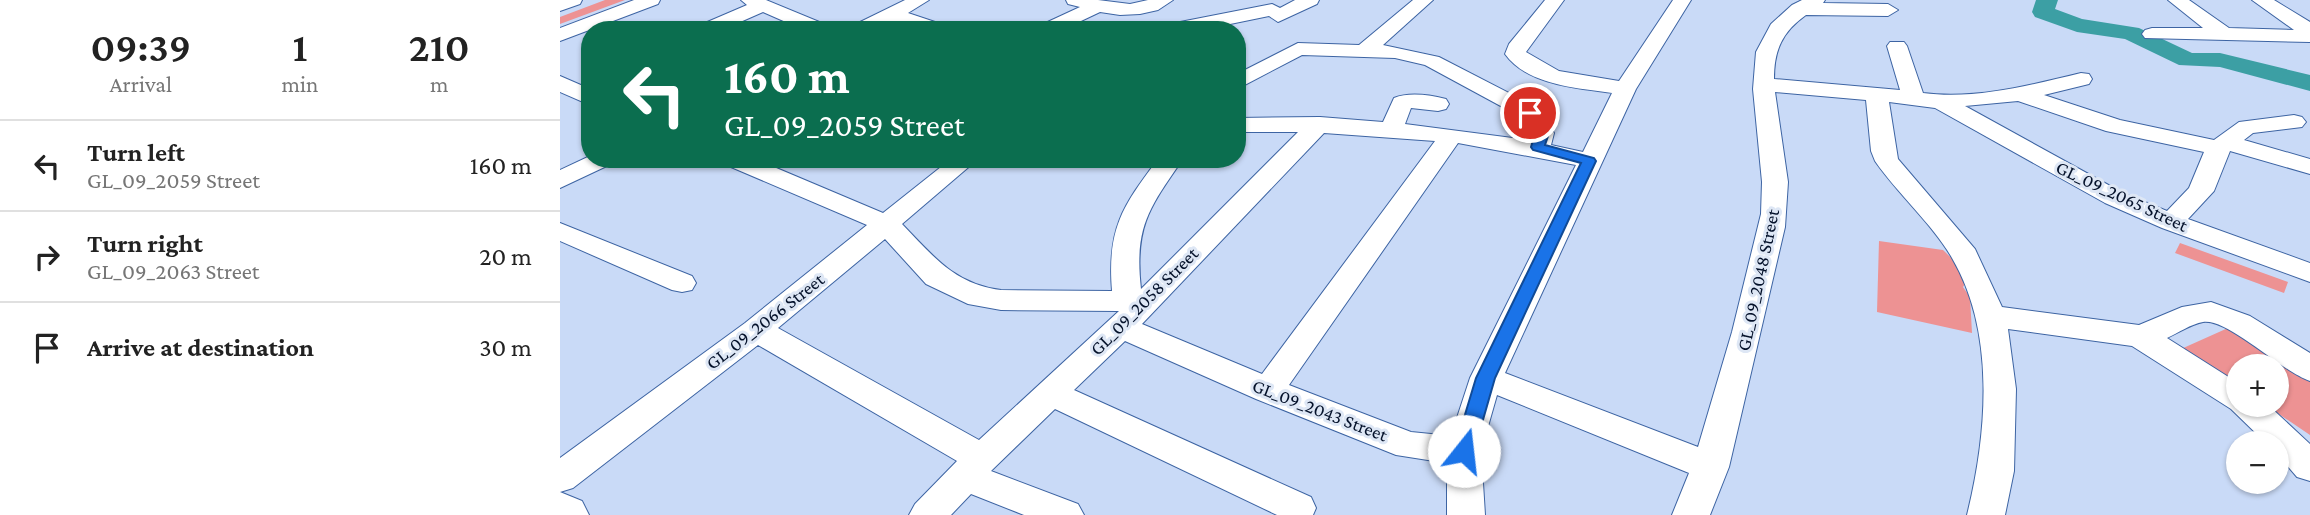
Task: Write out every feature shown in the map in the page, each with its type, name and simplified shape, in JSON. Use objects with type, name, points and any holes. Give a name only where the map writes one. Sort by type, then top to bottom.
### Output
[{"type":"main road","points":[[560,511],[566,515]]},
{"type":"street","points":[[596,21],[651,0]]},
{"type":"street","points":[[877,21],[920,0]]},
{"type":"street","points":[[1076,0],[1128,12],[1155,4],[1165,21]]},
{"type":"street","points":[[1213,21],[1310,0]]},
{"type":"street","points":[[1364,51],[1424,0]]},
{"type":"street","points":[[1555,0],[1516,48],[1516,54],[1521,61],[1568,79],[1625,89]]},
{"type":"street","points":[[1466,515],[1464,451],[1486,378],[1625,89],[1682,0]]},
{"type":"street","points":[[2177,0],[2224,34]]},
{"type":"street","points":[[2261,0],[2310,30]]},
{"type":"street","points":[[722,21],[756,3],[800,21]]},
{"type":"street","name":"GL_09_2048 Street","points":[[1691,515],[1711,467],[1760,281],[1775,201],[1764,85],[1765,54],[1769,38],[1808,5],[1888,10]]},
{"type":"street","points":[[1065,21],[1097,6]]},
{"type":"street","points":[[1270,9],[1298,49]]},
{"type":"street","points":[[891,14],[912,21]]},
{"type":"street","points":[[560,35],[581,27]]},
{"type":"street","points":[[2152,34],[2310,36]]},
{"type":"street","points":[[1897,46],[1914,98]]},
{"type":"street","points":[[1246,78],[1298,49],[1415,55],[1453,70],[1530,113],[1542,133],[1538,147]]},
{"type":"street","points":[[1764,85],[1941,102],[2020,94],[2081,79]]},
{"type":"street","points":[[564,86],[581,81]]},
{"type":"street","points":[[564,86],[581,94]]},
{"type":"street","points":[[1877,94],[1883,151],[1887,161],[1965,255],[1991,316],[2000,390],[1996,471],[1986,515]]},
{"type":"street","points":[[2020,94],[2114,126],[2222,145],[2310,167]]},
{"type":"street","points":[[1391,131],[1402,103],[1411,100],[1438,104]]},
{"type":"street","name":"GL_09_2065 Street","points":[[1941,102],[2114,198],[2310,273]]},
{"type":"street","points":[[2171,222],[2201,191],[2222,145],[2247,127],[2294,122]]},
{"type":"street","points":[[1246,125],[1320,124],[1451,136],[1538,147],[1589,161]]},
{"type":"street","name":"GL_09_2058 Street","points":[[928,515],[1320,124]]},
{"type":"street","points":[[1268,390],[1451,136]]},
{"type":"street","points":[[560,180],[585,168]]},
{"type":"street","name":"GL_09_2043 Street","points":[[754,168],[887,224],[936,277],[978,296],[1128,313],[1268,390],[1408,445],[1464,451]]},
{"type":"street","name":"GL_09_2066 Street","points":[[560,478],[756,330],[955,168]]},
{"type":"street","points":[[1128,313],[1123,261],[1125,234],[1137,205],[1164,168]]},
{"type":"street","points":[[560,230],[682,283]]},
{"type":"street","points":[[2139,336],[2155,332],[2200,312],[2209,312],[2238,324],[2310,369]]},
{"type":"street","points":[[1991,316],[2139,336],[2177,357],[2226,391]]},
{"type":"street","points":[[756,330],[974,467],[1065,515]]},
{"type":"street","points":[[1486,378],[1711,467]]},
{"type":"street","points":[[1051,393],[1298,508]]},
{"type":"street","points":[[2260,417],[2310,467]]},
{"type":"building","points":[[605,0],[625,0],[560,24],[560,17]]},
{"type":"building","points":[[1879,241],[1943,250],[1970,276],[1963,287],[1970,297],[1972,333],[1877,312]]},
{"type":"building","points":[[2180,243],[2288,282],[2284,293],[2175,253]]},
{"type":"building","points":[[2228,328],[2269,354],[2226,354],[2226,379],[2181,349]]},
{"type":"building","points":[[2289,367],[2310,380],[2310,435],[2283,417],[2289,417]]},
{"type":"waterway","points":[[2047,0],[2043,12],[2077,25],[2131,33],[2188,60],[2220,60],[2310,83]]},
{"type":"route","points":[[1464,451],[1486,378],[1589,161],[1538,147],[1542,133],[1530,113]]}]
